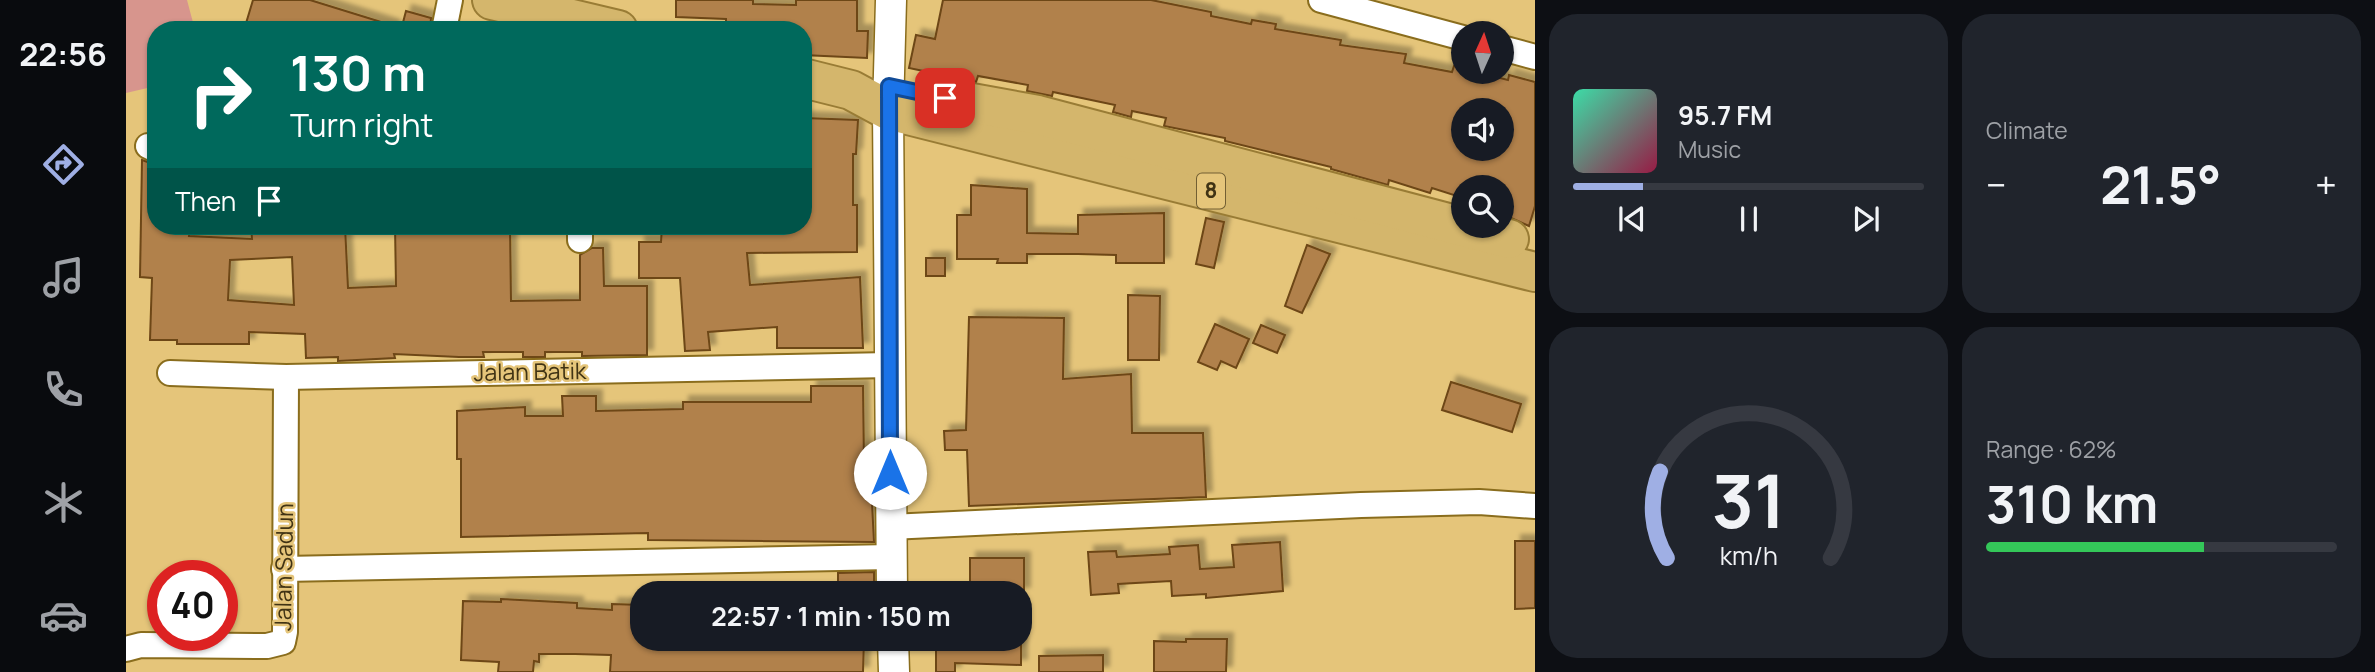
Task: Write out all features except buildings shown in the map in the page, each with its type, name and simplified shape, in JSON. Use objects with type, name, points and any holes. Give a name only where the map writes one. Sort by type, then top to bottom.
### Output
[{"type":"highway","points":[[492,0],[576,21]]},
{"type":"highway","name":"8","points":[[812,80],[889,98],[1038,115],[1535,246]]},
{"type":"highway","name":"8","points":[[889,98],[914,114],[1535,272]]},
{"type":"street","points":[[446,21],[450,0]]},
{"type":"street","points":[[891,0],[889,98],[892,581]]},
{"type":"street","points":[[1321,0],[1451,35]]},
{"type":"street","points":[[1514,51],[1535,57]]},
{"type":"street","name":"Jalan Batik","points":[[170,373],[286,377],[890,365]]},
{"type":"street","name":"Jalan Sadun","points":[[126,649],[141,645],[267,646],[283,642],[286,377]]},
{"type":"street","points":[[890,527],[1361,505],[1479,502],[1535,506]]},
{"type":"street","points":[[284,569],[891,557]]},
{"type":"street","points":[[893,651],[894,672]]},
{"type":"shaded area","points":[[126,0],[187,0],[193,21],[147,21],[147,88],[126,93]]},
{"type":"route","points":[[890,473],[889,86],[945,98]]}]
